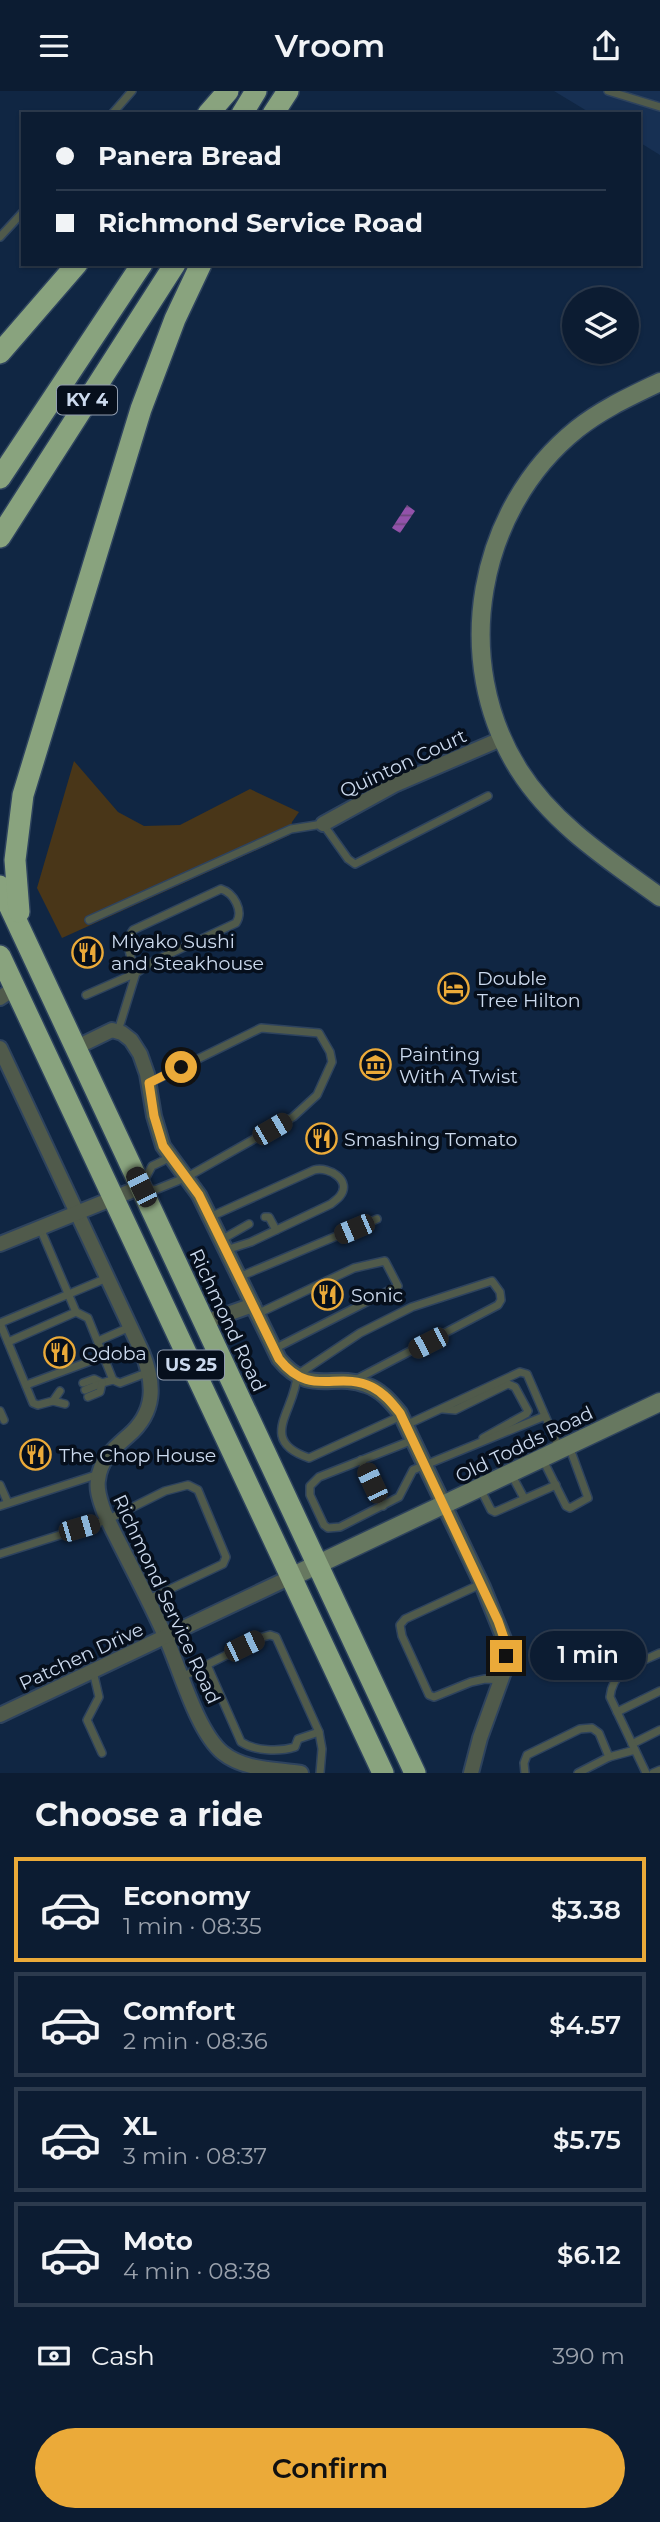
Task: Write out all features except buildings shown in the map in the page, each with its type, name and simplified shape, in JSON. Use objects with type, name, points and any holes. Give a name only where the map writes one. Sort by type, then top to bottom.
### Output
[{"type":"highway","points":[[210,112],[228,91]]},
{"type":"highway","points":[[243,112],[256,91]]},
{"type":"highway","points":[[274,112],[288,91]]},
{"type":"highway","points":[[285,112],[298,91]]},
{"type":"highway","points":[[0,353],[75,266]]},
{"type":"highway","name":"KY 4","points":[[0,478],[141,266]]},
{"type":"highway","name":"KY 4","points":[[0,537],[174,266]]},
{"type":"highway","points":[[24,938],[15,876],[23,795],[141,409],[175,319],[200,266]]},
{"type":"highway","points":[[0,821],[16,808],[23,795]]},
{"type":"highway","name":"Richmond Road","points":[[0,886],[415,1773]]},
{"type":"highway","name":"US 25","points":[[0,956],[7,993],[114,1198],[383,1773]]},
{"type":"street","points":[[660,382],[621,401],[577,429],[538,468],[509,513],[497,539],[482,601],[480,650],[484,677],[501,739],[519,770],[551,811],[573,832],[660,897]]},
{"type":"street","name":"Quinton Court","points":[[323,824],[394,785],[501,739]]},
{"type":"street","points":[[75,1048],[106,1031],[118,1032],[131,1040],[140,1054],[149,1083],[159,1136],[210,1217],[274,1349],[286,1367],[316,1383],[362,1383],[379,1391],[404,1420],[481,1584],[506,1644],[502,1681],[471,1773]]},
{"type":"street","name":"Richmond Service Road","points":[[0,1048],[130,1327],[152,1382],[148,1409],[136,1429],[108,1454],[99,1473],[98,1494],[107,1520],[166,1637],[193,1704],[222,1752],[232,1759],[259,1768],[300,1773]]},
{"type":"street","points":[[0,1244],[141,1187]]},
{"type":"street","points":[[205,1322],[255,1310]]},
{"type":"street","name":"Old Todds Road","points":[[291,1577],[660,1402]]},
{"type":"street","name":"Patchen Drive","points":[[0,1716],[291,1577]]},
{"type":"lane","points":[[113,112],[132,91]]},
{"type":"lane","points":[[608,91],[660,107]]},
{"type":"lane","points":[[0,237],[21,214]]},
{"type":"lane","points":[[89,920],[291,829],[323,824],[348,859],[355,864],[488,796]]},
{"type":"lane","points":[[86,995],[136,974],[153,961],[236,923],[240,918],[232,895],[221,889],[133,930],[128,946],[136,974],[118,1032]]},
{"type":"lane","points":[[149,1083],[261,1028],[319,1033],[330,1052],[332,1062],[317,1095],[293,1117],[187,1177],[155,1191],[141,1187],[152,1167],[171,1157]]},
{"type":"lane","points":[[210,1217],[314,1170],[328,1169],[336,1173],[343,1189],[342,1195],[331,1204],[251,1242],[224,1245]]},
{"type":"lane","points":[[265,1217],[269,1217],[276,1230]]},
{"type":"lane","points":[[239,1277],[377,1219]]},
{"type":"lane","points":[[224,1245],[249,1224]]},
{"type":"lane","points":[[40,1228],[76,1312],[88,1318],[113,1380]]},
{"type":"lane","points":[[255,1310],[354,1268],[385,1261],[398,1286],[274,1349]]},
{"type":"lane","points":[[52,1401],[63,1397],[38,1405],[33,1403],[0,1323],[107,1278]]},
{"type":"lane","points":[[351,1382],[498,1305],[501,1300],[500,1292],[492,1281],[412,1307],[359,1333],[297,1375],[296,1387],[280,1429],[292,1452],[309,1458],[404,1420],[442,1409],[520,1372],[527,1374],[545,1416],[588,1498],[570,1508],[542,1458]]},
{"type":"lane","points":[[8,1342],[76,1312]]},
{"type":"lane","points":[[97,1341],[130,1327]]},
{"type":"lane","points":[[26,1385],[103,1356]]},
{"type":"lane","points":[[102,1383],[100,1392],[85,1390],[94,1379],[102,1383],[113,1380],[120,1383],[149,1372]]},
{"type":"lane","points":[[442,1409],[455,1410],[508,1384],[515,1387],[528,1411],[526,1415],[468,1448]]},
{"type":"lane","points":[[0,1412],[4,1420]]},
{"type":"lane","points":[[413,1439],[319,1478],[310,1486],[310,1495],[324,1525],[328,1528],[340,1527],[399,1497],[413,1470],[545,1416]]},
{"type":"lane","points":[[361,1460],[383,1506]]},
{"type":"lane","points":[[0,1485],[4,1504],[99,1473]]},
{"type":"lane","points":[[511,1473],[524,1498]]},
{"type":"lane","points":[[0,1554],[107,1520],[165,1491],[188,1485],[198,1490],[226,1557],[223,1564],[147,1600]]},
{"type":"lane","points":[[480,1488],[491,1510],[495,1512],[556,1485]]},
{"type":"lane","points":[[481,1584],[405,1619],[400,1625],[402,1636],[429,1695],[434,1697],[485,1679],[502,1681]]},
{"type":"lane","points":[[182,1677],[263,1637],[276,1637],[319,1731],[323,1749],[320,1773]]},
{"type":"lane","points":[[646,1773],[610,1697],[611,1683],[622,1671],[660,1653]]},
{"type":"lane","points":[[207,1665],[241,1742],[250,1748],[286,1750],[295,1747],[294,1739],[319,1731]]},
{"type":"lane","points":[[93,1671],[99,1697],[87,1720],[102,1753]]},
{"type":"lane","points":[[617,1711],[660,1691]]},
{"type":"lane","points":[[525,1773],[527,1755],[580,1729],[592,1728],[599,1733],[609,1757]]},
{"type":"lane","points":[[578,1773],[634,1747],[660,1730]]},
{"type":"lane","points":[[275,1748],[281,1741]]},
{"type":"lane","points":[[653,1773],[660,1770]]},
{"type":"shaded area","points":[[554,91],[660,91],[660,155],[641,143],[641,112],[589,112]]},
{"type":"shaded area","points":[[407,505],[415,511],[400,533],[392,528]]},
{"type":"shaded area","points":[[74,761],[118,812],[144,826],[180,825],[250,789],[299,812],[292,822],[290,835],[62,938],[37,888]]},
{"type":"place","name":"Miyako Sushi and Steakhouse","points":[[88,952]]},
{"type":"place","name":"Double Tree Hilton","points":[[454,989]]},
{"type":"place","name":"Painting With A Twist","points":[[376,1065]]},
{"type":"place","name":"Smashing Tomato","points":[[321,1139]]},
{"type":"place","name":"Sonic","points":[[328,1295]]},
{"type":"place","name":"Qdoba","points":[[59,1353]]},
{"type":"place","name":"The Chop House","points":[[36,1455]]},
{"type":"route","points":[[181,1067],[149,1083],[159,1136],[163,1146],[199,1195],[279,1359],[292,1373],[316,1383],[341,1381],[370,1386],[388,1399],[400,1413],[498,1621],[506,1644],[506,1656]]}]
